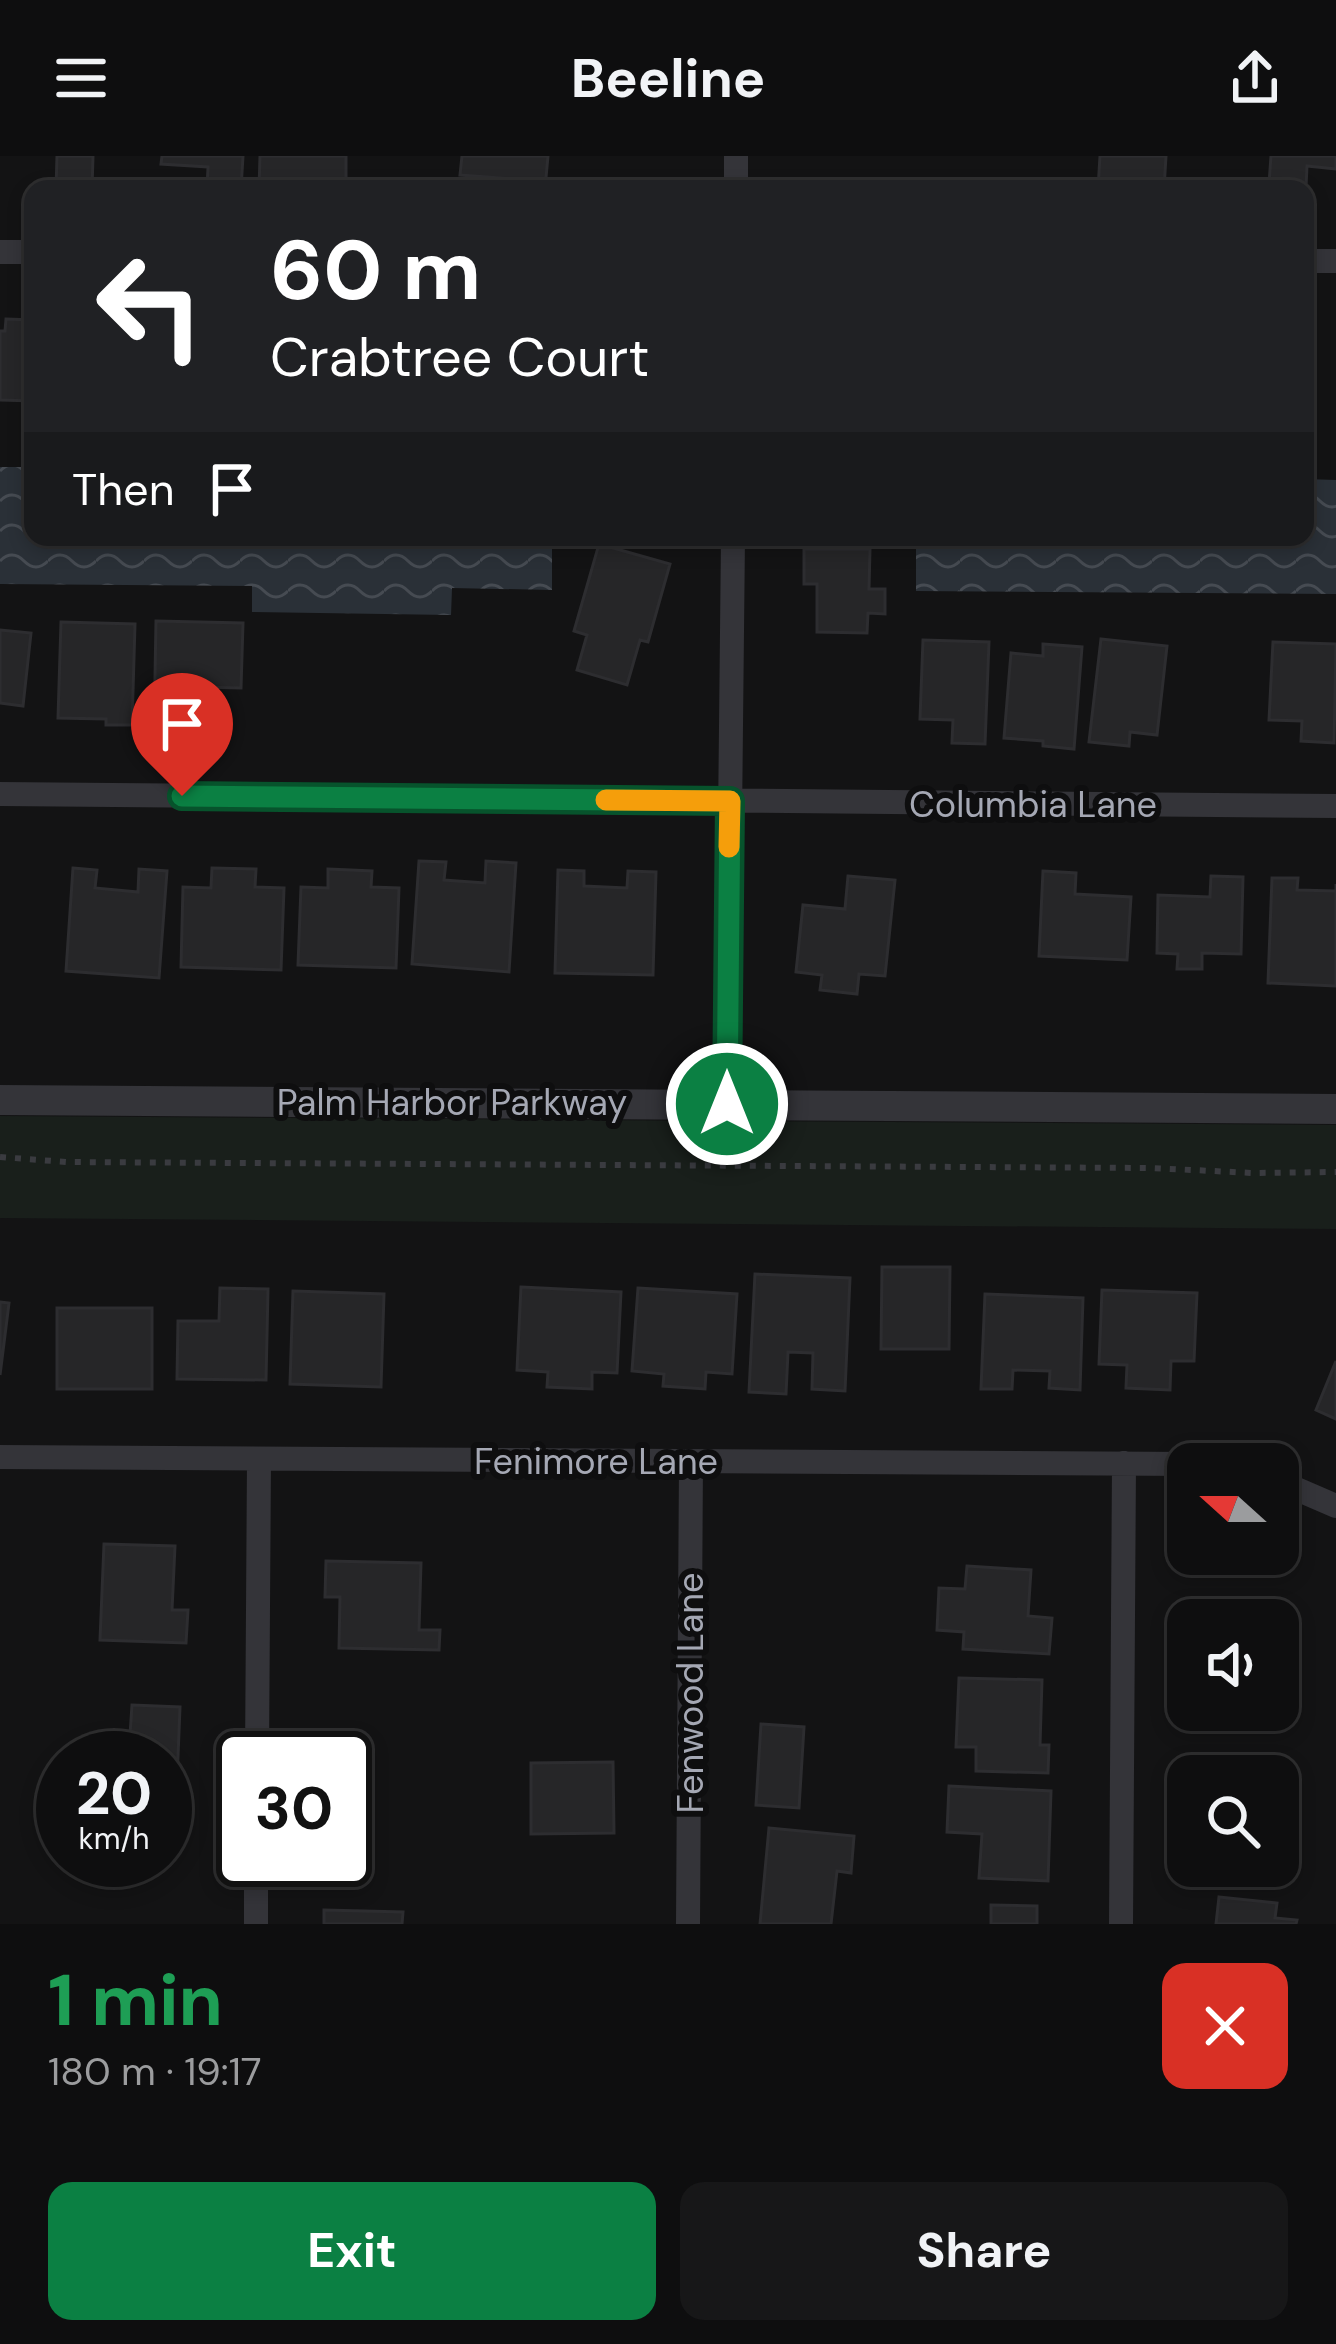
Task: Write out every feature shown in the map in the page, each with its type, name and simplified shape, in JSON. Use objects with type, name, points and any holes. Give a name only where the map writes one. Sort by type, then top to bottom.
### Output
[{"type":"street","points":[[727,1104],[733,546]]},
{"type":"street","name":"Columbia Lane","points":[[0,794],[1336,806]]},
{"type":"street","name":"Palm Harbor Parkway","points":[[0,1100],[1336,1109]]},
{"type":"street","name":"Fenimore Lane","points":[[0,1457],[1167,1464]]},
{"type":"street","points":[[257,1731],[259,1459]]},
{"type":"street","name":"Fenwood Lane","points":[[688,1924],[692,1462]]},
{"type":"street","points":[[1121,1924],[1124,1463]]},
{"type":"street","points":[[1299,1490],[1336,1506]]},
{"type":"street","points":[[256,1887],[256,1924]]},
{"type":"path","points":[[0,1157],[66,1162],[1336,1172]]},
{"type":"shaded area","points":[[0,1116],[1336,1125],[1336,1229],[0,1218]]},
{"type":"water","points":[[0,467],[24,467],[24,546],[552,546],[552,590],[452,588],[451,615],[252,612],[252,586],[0,584]]},
{"type":"water","points":[[1314,479],[1336,480],[1336,594],[916,591],[916,546],[1314,546]]},
{"type":"building","points":[[57,156],[93,156],[92,180],[56,180]]},
{"type":"building","points":[[162,156],[243,156],[242,180],[207,180],[208,167],[161,164]]},
{"type":"building","points":[[260,156],[346,156],[346,180],[259,180]]},
{"type":"building","points":[[462,156],[548,156],[546,180],[460,175]]},
{"type":"building","points":[[1100,156],[1166,156],[1165,180],[1099,180]]},
{"type":"building","points":[[1271,156],[1336,156],[1336,169],[1307,166],[1306,180],[1269,180]]},
{"type":"building","points":[[6,319],[24,320],[24,401],[0,400],[0,331],[5,331]]},
{"type":"building","points":[[598,546],[670,564],[648,642],[640,640],[627,685],[577,670],[587,635],[574,631]]},
{"type":"building","points":[[804,549],[870,549],[869,589],[885,589],[885,614],[868,613],[867,633],[817,632],[817,584],[804,584]]},
{"type":"building","points":[[156,621],[243,623],[241,688],[195,687],[193,733],[154,733]]},
{"type":"building","points":[[61,622],[135,624],[132,725],[58,718]]},
{"type":"building","points":[[0,630],[31,633],[23,706],[0,703]]},
{"type":"building","points":[[1101,639],[1167,646],[1157,735],[1130,732],[1129,746],[1089,742]]},
{"type":"building","points":[[923,640],[989,642],[985,744],[952,743],[953,720],[920,719]]},
{"type":"building","points":[[1273,642],[1336,644],[1334,743],[1301,741],[1302,721],[1269,720]]},
{"type":"building","points":[[1043,644],[1082,647],[1074,749],[1004,738],[1011,653],[1043,656]]},
{"type":"building","points":[[419,861],[446,862],[444,880],[485,883],[486,861],[516,863],[509,972],[412,964]]},
{"type":"building","points":[[73,868],[97,870],[95,888],[138,892],[139,869],[167,871],[159,978],[66,971]]},
{"type":"building","points":[[212,868],[256,869],[255,887],[284,888],[281,970],[181,967],[183,887],[211,888]]},
{"type":"building","points":[[328,869],[372,871],[371,887],[399,888],[396,968],[298,965],[301,887],[328,888]]},
{"type":"building","points":[[558,870],[584,871],[584,886],[627,888],[628,871],[656,872],[653,975],[555,973]]},
{"type":"building","points":[[1043,871],[1076,873],[1075,894],[1131,897],[1127,960],[1039,956]]},
{"type":"building","points":[[848,876],[895,880],[885,976],[859,974],[857,994],[820,990],[822,975],[796,972],[803,905],[845,909]]},
{"type":"building","points":[[1211,876],[1243,877],[1241,954],[1202,953],[1202,969],[1177,969],[1178,954],[1157,953],[1158,895],[1210,897]]},
{"type":"building","points":[[1272,878],[1298,878],[1297,890],[1336,891],[1336,986],[1268,983]]},
{"type":"building","points":[[882,1267],[950,1267],[949,1349],[881,1349]]},
{"type":"building","points":[[755,1274],[850,1278],[845,1391],[812,1389],[813,1353],[788,1352],[786,1394],[749,1392]]},
{"type":"building","points":[[521,1287],[621,1292],[617,1373],[592,1372],[592,1389],[547,1387],[548,1372],[517,1370]]},
{"type":"building","points":[[220,1288],[268,1289],[266,1380],[177,1379],[178,1321],[219,1321]]},
{"type":"building","points":[[638,1288],[737,1294],[732,1374],[706,1372],[705,1389],[663,1386],[664,1374],[632,1371]]},
{"type":"building","points":[[1102,1290],[1197,1293],[1194,1361],[1171,1361],[1170,1390],[1126,1388],[1127,1365],[1099,1364]]},
{"type":"building","points":[[293,1291],[384,1294],[381,1387],[290,1384]]},
{"type":"building","points":[[985,1294],[1083,1298],[1080,1390],[1049,1388],[1050,1371],[1013,1370],[1012,1389],[981,1389]]},
{"type":"building","points":[[0,1302],[9,1303],[0,1375]]},
{"type":"building","points":[[57,1308],[152,1308],[152,1389],[57,1389]]},
{"type":"building","points":[[1336,1361],[1336,1419],[1316,1410]]},
{"type":"building","points":[[104,1544],[175,1546],[172,1610],[188,1610],[186,1643],[100,1640]]},
{"type":"building","points":[[326,1561],[421,1563],[419,1630],[440,1630],[439,1650],[339,1648],[340,1597],[325,1597]]},
{"type":"building","points":[[967,1566],[1031,1570],[1028,1616],[1052,1618],[1049,1654],[963,1649],[964,1632],[937,1630],[939,1588],[965,1589]]},
{"type":"building","points":[[959,1678],[1042,1680],[1040,1745],[1049,1745],[1048,1773],[976,1771],[976,1747],[956,1747]]},
{"type":"building","points":[[132,1705],[180,1707],[179,1731],[130,1731]]},
{"type":"building","points":[[761,1724],[804,1727],[799,1808],[756,1805]]},
{"type":"building","points":[[613,1762],[614,1833],[531,1834],[531,1763]]},
{"type":"building","points":[[949,1786],[1051,1791],[1048,1881],[979,1878],[982,1834],[947,1832]]},
{"type":"building","points":[[769,1828],[854,1836],[851,1873],[837,1871],[831,1924],[760,1924]]},
{"type":"building","points":[[1219,1897],[1277,1903],[1275,1918],[1297,1920],[1296,1924],[1216,1924]]},
{"type":"building","points":[[991,1905],[1037,1906],[1037,1924],[991,1924]]},
{"type":"building","points":[[324,1910],[403,1912],[402,1924],[324,1924]]},
{"type":"slow traffic","points":[[606,800],[730,801],[729,847]]},
{"type":"route","points":[[182,796],[730,801],[727,1104]]}]
